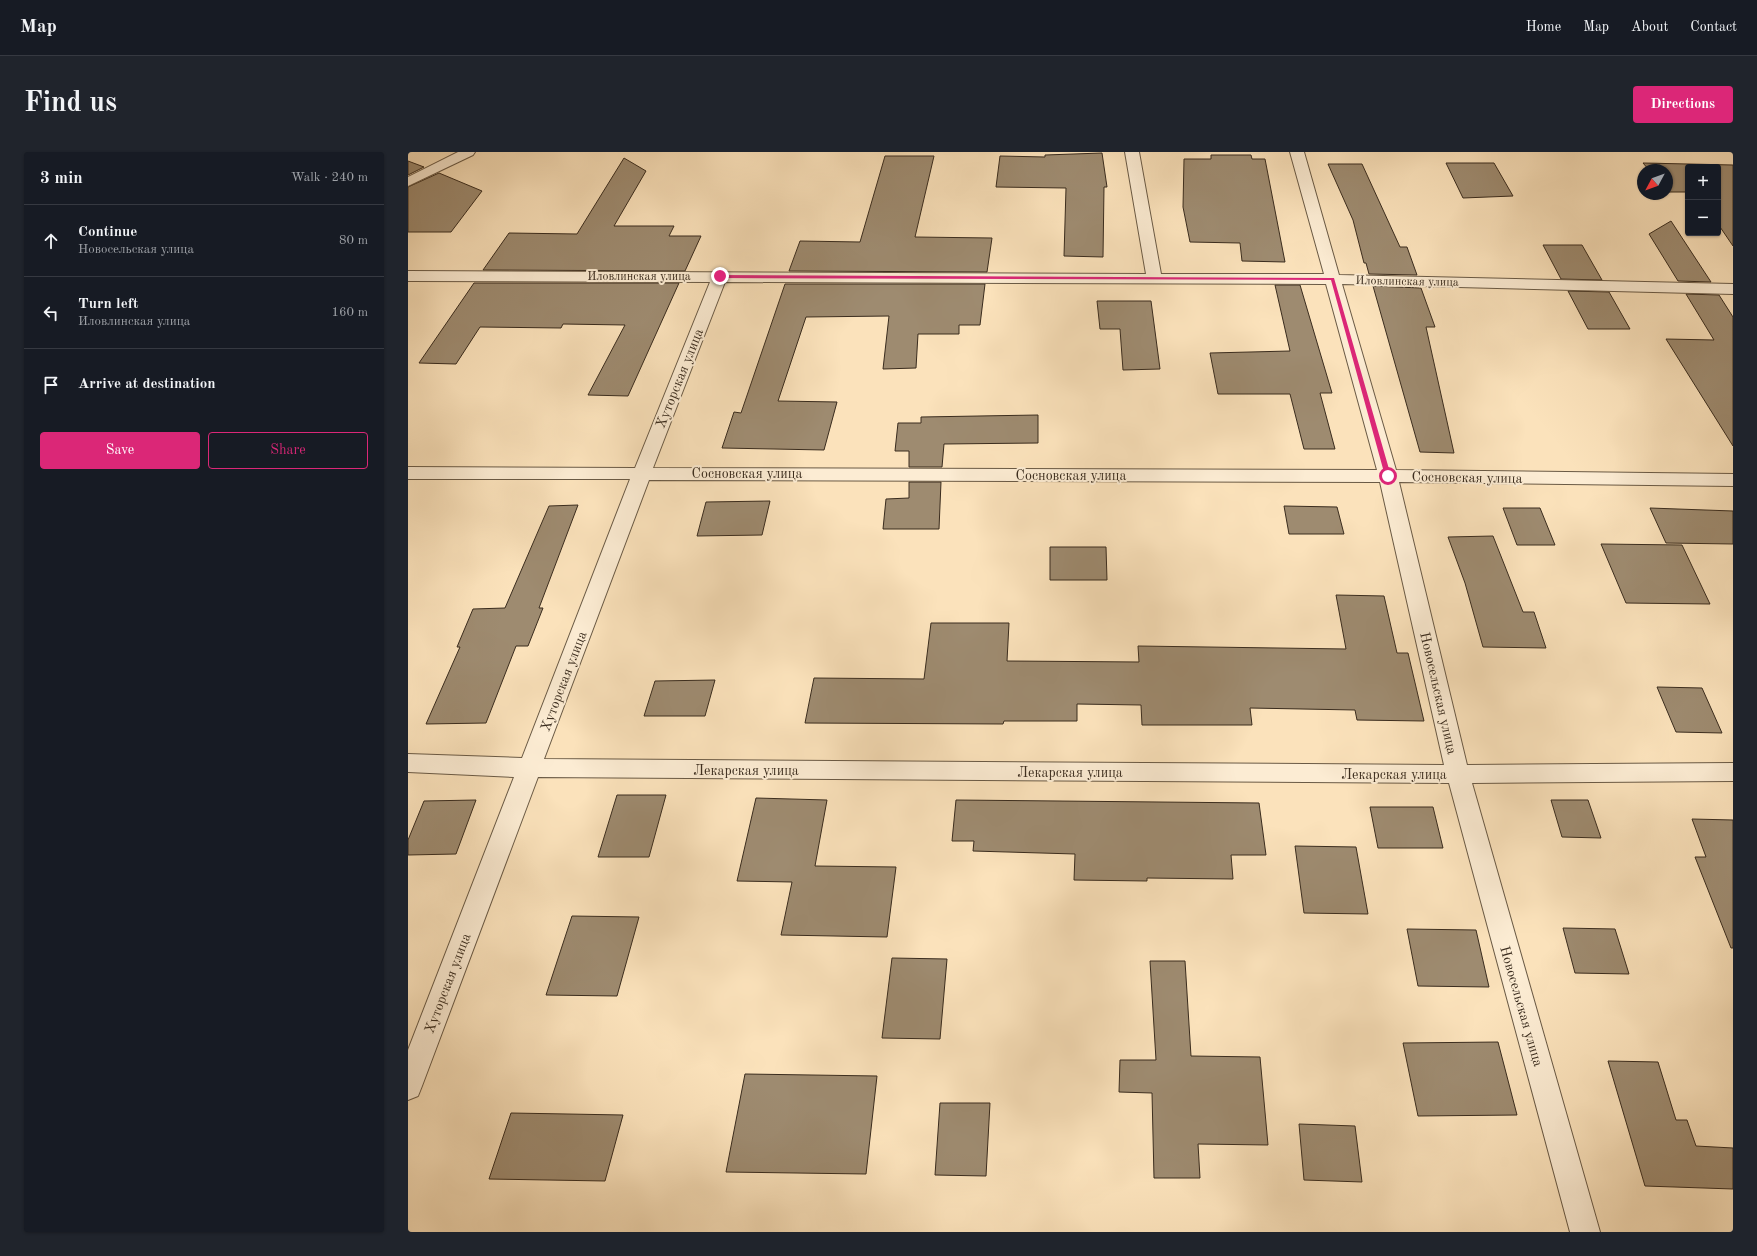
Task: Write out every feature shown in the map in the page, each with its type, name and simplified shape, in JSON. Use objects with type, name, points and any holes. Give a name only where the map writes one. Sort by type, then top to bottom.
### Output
[{"type":"street","points":[[408,182],[468,152]]},
{"type":"street","points":[[1132,152],[1154,278]]},
{"type":"street","name":"Новосельская улица","points":[[1297,152],[1388,476],[1458,774],[1585,1232]]},
{"type":"street","name":"Иловлинская улица","points":[[408,276],[1333,279],[1733,289]]},
{"type":"street","name":"Хуторская улица","points":[[408,1086],[642,473],[720,276]]},
{"type":"street","name":"Сосновская улица","points":[[408,473],[1388,476],[1733,480]]},
{"type":"street","name":"Лекарская улица","points":[[408,764],[530,768],[1458,774],[1733,772]]},
{"type":"building","points":[[1102,153],[1107,187],[1104,187],[1103,257],[1064,256],[1066,188],[996,187],[1000,156],[1045,157],[1045,155]]},
{"type":"building","points":[[1211,155],[1251,155],[1252,159],[1265,159],[1285,262],[1242,261],[1240,243],[1190,242],[1183,207],[1184,159],[1211,159]]},
{"type":"building","points":[[885,156],[934,156],[915,237],[992,238],[987,272],[789,271],[800,241],[860,242]]},
{"type":"building","points":[[624,158],[646,171],[614,226],[674,226],[669,236],[701,236],[685,271],[483,270],[509,233],[577,234]]},
{"type":"building","points":[[408,161],[424,167],[408,175]]},
{"type":"building","points":[[1446,163],[1494,163],[1513,196],[1463,198]]},
{"type":"building","points":[[1643,163],[1688,164],[1685,164],[1685,192],[1673,192],[1673,164]]},
{"type":"building","points":[[1328,164],[1362,164],[1400,247],[1407,247],[1417,275],[1369,274],[1366,263],[1364,263],[1353,220]]},
{"type":"building","points":[[1721,165],[1733,165],[1733,246],[1721,228]]},
{"type":"building","points":[[439,173],[482,191],[451,232],[408,232],[408,187]]},
{"type":"building","points":[[1671,221],[1711,282],[1678,281],[1649,234]]},
{"type":"building","points":[[1543,245],[1582,245],[1602,280],[1561,279]]},
{"type":"building","points":[[474,283],[679,283],[628,396],[588,395],[625,325],[563,324],[561,328],[480,327],[456,364],[419,363]]},
{"type":"building","points":[[785,284],[985,284],[980,325],[959,325],[959,334],[918,334],[916,368],[883,369],[889,316],[806,317],[778,401],[837,402],[824,450],[722,448],[734,412],[741,413]]},
{"type":"building","points":[[1275,285],[1300,285],[1332,393],[1320,393],[1335,449],[1304,449],[1290,394],[1218,394],[1210,353],[1290,351]]},
{"type":"building","points":[[1373,286],[1421,288],[1435,327],[1426,327],[1454,453],[1420,452]]},
{"type":"building","points":[[1568,291],[1609,292],[1630,329],[1588,329]]},
{"type":"building","points":[[1686,294],[1719,295],[1733,317],[1733,446],[1666,339],[1714,340]]},
{"type":"building","points":[[1097,301],[1151,301],[1160,369],[1123,370],[1120,329],[1100,329]]},
{"type":"building","points":[[1038,415],[1038,443],[944,444],[942,467],[909,467],[909,451],[895,451],[898,423],[921,423],[921,417]]},
{"type":"building","points":[[909,482],[941,482],[939,529],[883,529],[886,499],[909,498]]},
{"type":"building","points":[[770,501],[762,535],[697,536],[706,502]]},
{"type":"building","points":[[578,505],[539,608],[543,608],[528,646],[516,646],[486,723],[426,724],[460,647],[457,647],[473,609],[505,608],[549,506]]},
{"type":"building","points":[[1284,506],[1337,507],[1344,534],[1289,534]]},
{"type":"building","points":[[1503,508],[1540,508],[1555,545],[1517,545]]},
{"type":"building","points":[[1650,508],[1733,511],[1733,544],[1666,543]]},
{"type":"building","points":[[1493,536],[1523,612],[1534,612],[1546,648],[1483,647],[1465,583],[1448,537]]},
{"type":"building","points":[[1601,544],[1682,545],[1710,604],[1626,603]]},
{"type":"building","points":[[1050,547],[1106,547],[1107,580],[1050,580]]},
{"type":"building","points":[[1336,595],[1384,596],[1397,653],[1408,653],[1424,721],[1357,720],[1355,710],[1250,708],[1252,725],[1142,725],[1141,705],[1077,704],[1077,721],[1004,721],[1003,724],[805,723],[814,678],[924,679],[931,623],[1009,623],[1007,661],[1139,662],[1138,646],[1346,649]]},
{"type":"building","points":[[715,680],[705,716],[644,716],[655,681]]},
{"type":"building","points":[[1657,687],[1702,688],[1722,733],[1676,732]]},
{"type":"building","points":[[617,795],[666,795],[649,857],[598,857]]},
{"type":"building","points":[[756,798],[827,800],[815,866],[896,867],[887,937],[781,935],[792,882],[737,881]]},
{"type":"building","points":[[476,800],[456,854],[408,855],[408,840],[424,801]]},
{"type":"building","points":[[956,800],[1259,803],[1266,855],[1231,855],[1233,879],[1147,878],[1147,881],[1074,880],[1075,854],[973,851],[974,841],[952,841]]},
{"type":"building","points":[[1551,800],[1588,800],[1601,838],[1562,837]]},
{"type":"building","points":[[1370,807],[1433,807],[1443,848],[1378,848]]},
{"type":"building","points":[[1692,819],[1733,820],[1733,948],[1731,948],[1695,857],[1706,857]]},
{"type":"building","points":[[1295,846],[1356,847],[1368,914],[1304,913]]},
{"type":"building","points":[[572,916],[639,917],[617,996],[546,995]]},
{"type":"building","points":[[1563,928],[1615,929],[1629,974],[1575,973]]},
{"type":"building","points":[[1407,929],[1476,930],[1489,987],[1418,986]]},
{"type":"building","points":[[892,958],[947,959],[940,1039],[882,1038]]},
{"type":"building","points":[[1150,961],[1185,961],[1191,1056],[1260,1057],[1268,1145],[1198,1144],[1200,1178],[1154,1178],[1152,1093],[1119,1092],[1120,1060],[1156,1060]]},
{"type":"building","points":[[1498,1042],[1517,1115],[1418,1116],[1403,1043]]},
{"type":"building","points":[[1608,1061],[1658,1062],[1676,1120],[1687,1120],[1696,1146],[1733,1148],[1733,1189],[1645,1186]]},
{"type":"building","points":[[745,1074],[877,1076],[866,1174],[726,1172]]},
{"type":"building","points":[[940,1103],[990,1103],[986,1176],[935,1175]]},
{"type":"building","points":[[511,1113],[623,1115],[605,1181],[489,1179]]},
{"type":"building","points":[[1299,1124],[1355,1126],[1362,1182],[1304,1180]]},
{"type":"route","points":[[720,276],[1333,279],[1388,476]]}]
